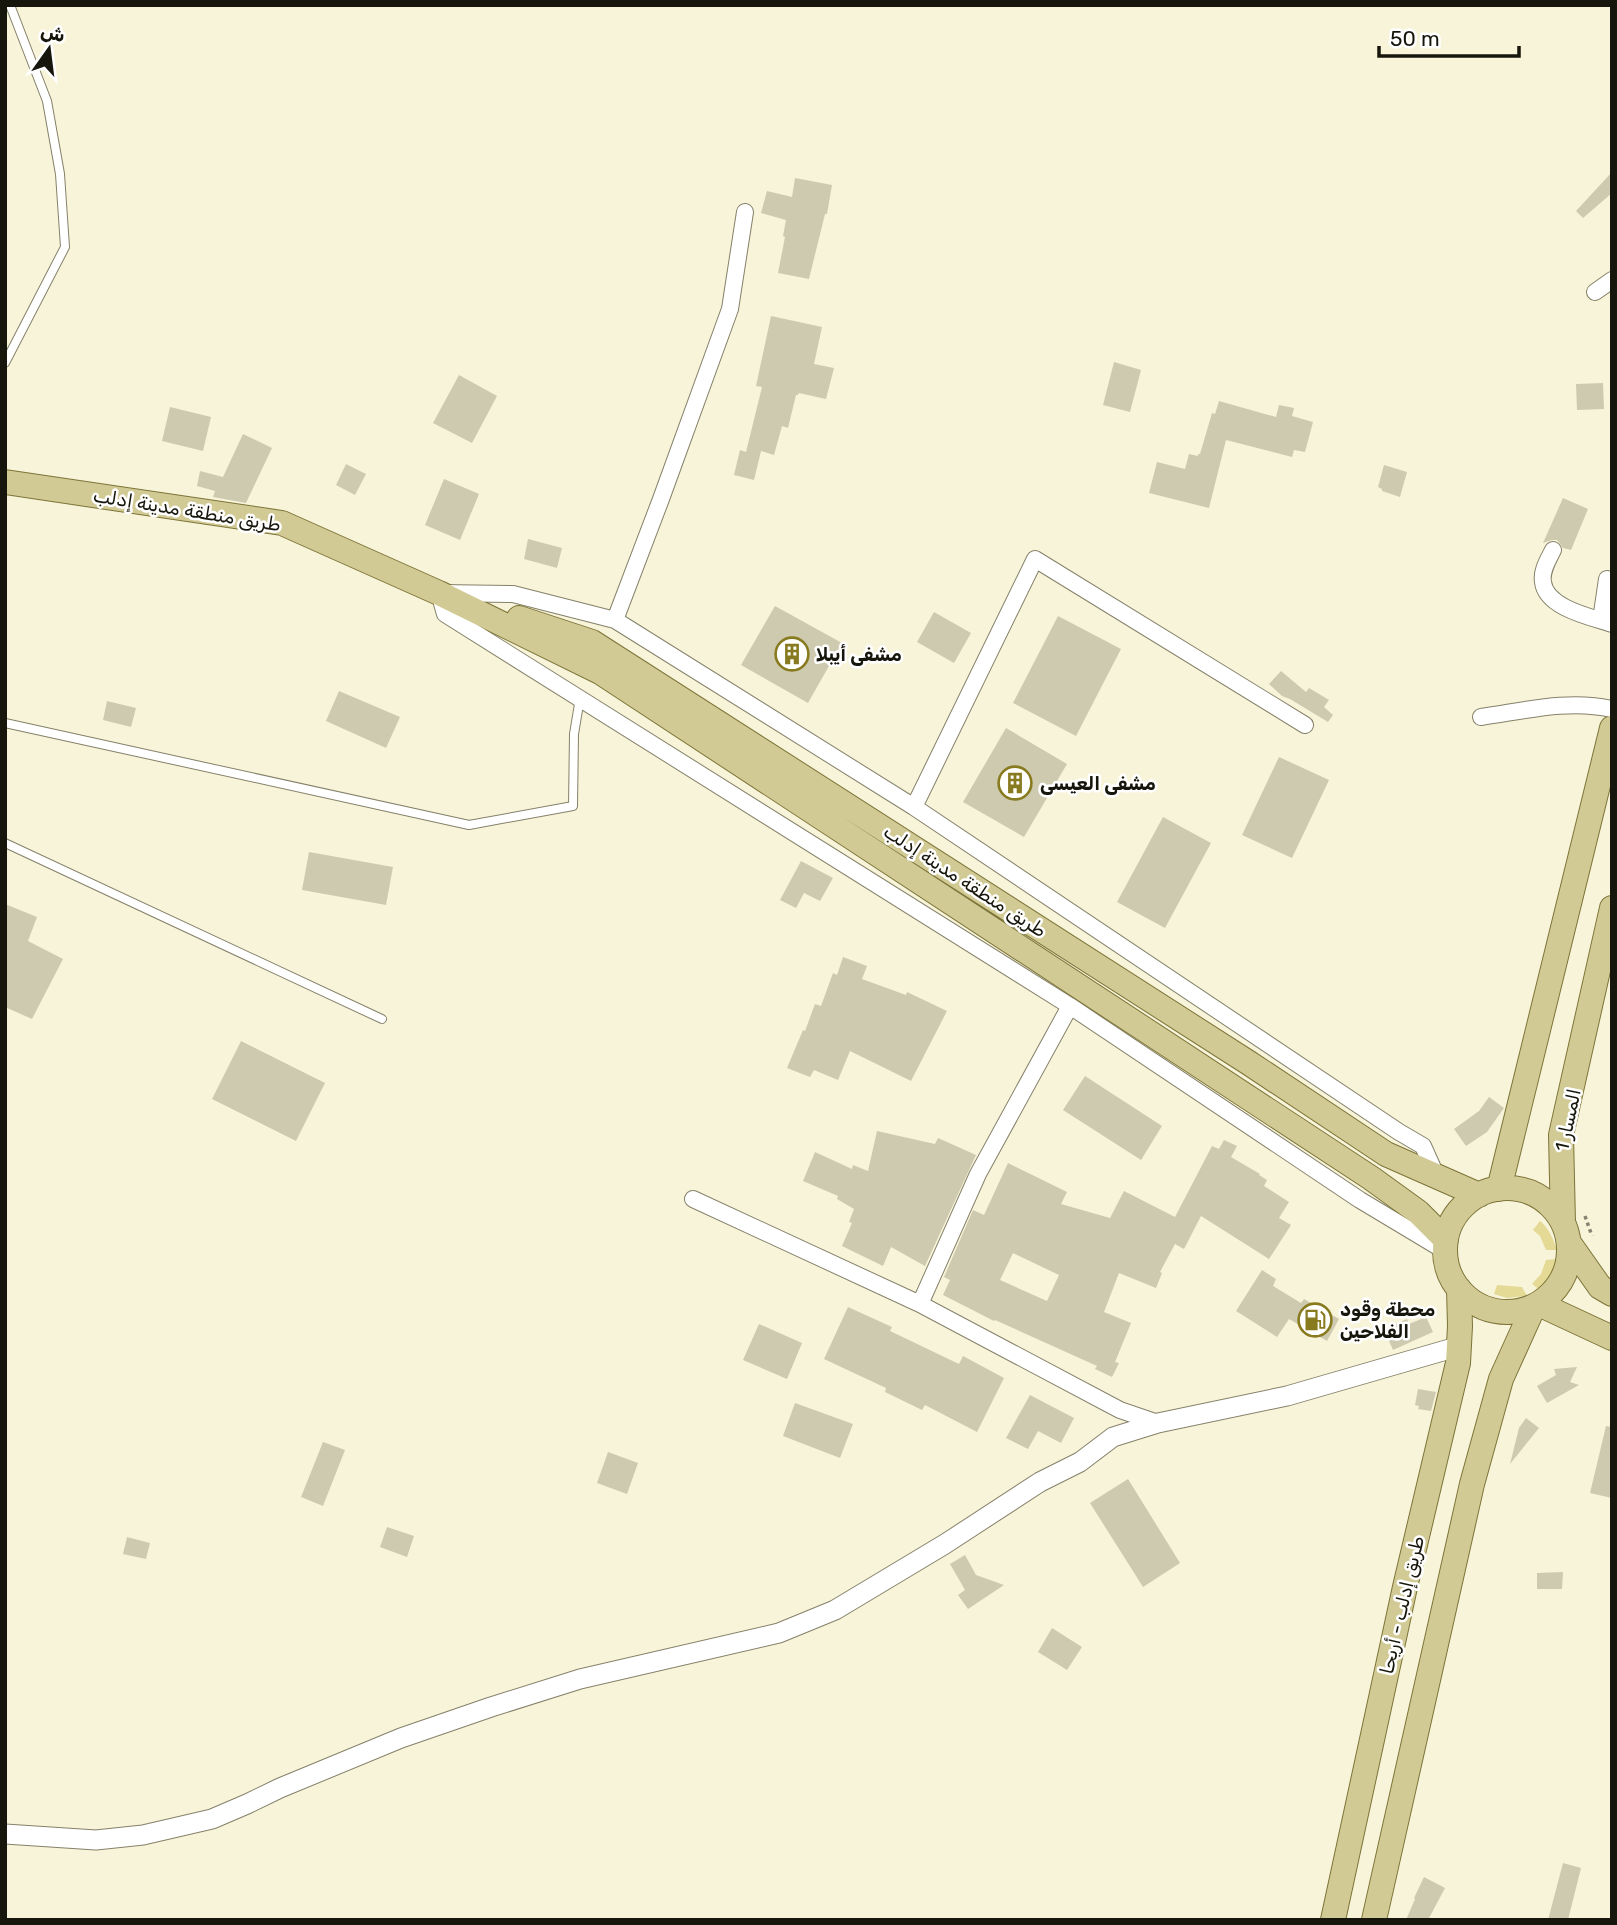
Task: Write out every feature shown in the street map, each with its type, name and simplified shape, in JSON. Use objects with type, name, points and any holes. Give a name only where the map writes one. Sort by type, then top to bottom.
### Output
[{"type":"main road","name":"طريق منطقة مدينة إدلب","points":[[5,481],[282,523],[439,593],[600,671],[1371,1178],[1418,1212],[1446,1246]]},
{"type":"main road","name":"طريق منطقة مدينة إدلب","points":[[439,593],[592,642],[1249,1063],[1386,1154],[1436,1175],[1489,1192]]},
{"type":"main road","points":[[1489,1192],[1612,728]]},
{"type":"main road","points":[[1612,908],[1562,1135],[1572,1225],[1567,1267],[1563,1278],[1548,1297],[1536,1305],[1511,1312],[1499,1312],[1477,1304],[1459,1289],[1449,1271],[1446,1246],[1449,1229],[1461,1209],[1489,1192],[1511,1188],[1532,1194],[1550,1205],[1572,1225],[1600,1287],[1612,1294]]},
{"type":"main road","name":"طريق إدلب - أريحا","points":[[1334,1920],[1405,1587],[1458,1363],[1459,1289]]},
{"type":"main road","points":[[1536,1305],[1612,1338]]},
{"type":"main road","points":[[1374,1920],[1472,1484],[1502,1379],[1536,1305]]},
{"type":"street","points":[[614,620],[730,309],[745,212]]},
{"type":"street","points":[[1595,292],[1612,280]]},
{"type":"street","points":[[1553,550],[1544,569],[1542,581],[1546,592],[1556,603],[1606,622],[1607,579]]},
{"type":"street","points":[[914,807],[1035,559],[1305,724]]},
{"type":"street","points":[[1436,1175],[1423,1146],[914,807],[614,620],[513,594],[439,593],[445,614],[1070,1006],[1360,1200],[1446,1246]]},
{"type":"street","points":[[1481,718],[1559,705],[1592,704],[1612,709]]},
{"type":"street","points":[[920,1304],[978,1174],[1070,1006]]},
{"type":"street","points":[[693,1199],[920,1304],[1120,1410],[1158,1423]]},
{"type":"street","points":[[5,1834],[96,1840],[143,1835],[212,1819],[401,1738],[491,1707],[580,1679],[779,1633],[846,1604],[1040,1482],[1080,1462],[1112,1437],[1158,1423],[1287,1396],[1460,1346]]},
{"type":"lane","points":[[5,363],[65,247],[60,174],[47,101],[10,5]]},
{"type":"lane","points":[[5,723],[469,825],[573,806],[574,734],[580,698]]},
{"type":"lane","points":[[5,843],[383,1018]]},
{"type":"path","points":[[1572,1225],[1594,1240]]},
{"type":"shaded area","points":[[1540,1221],[1548,1230],[1557,1250],[1546,1250],[1540,1236],[1533,1230]]},
{"type":"shaded area","points":[[1556,1259],[1551,1276],[1540,1290],[1532,1284],[1541,1274],[1546,1260]]},
{"type":"shaded area","points":[[1497,1285],[1522,1287],[1527,1296],[1507,1298],[1494,1294]]},
{"type":"building","points":[[1612,172],[1612,193],[1583,218],[1576,211]]},
{"type":"building","points":[[795,178],[832,185],[809,279],[778,273],[786,220],[761,213],[767,191],[792,197]]},
{"type":"building","points":[[771,316],[822,327],[814,364],[834,368],[826,399],[799,393],[796,395],[788,428],[782,426],[774,455],[761,451],[754,480],[734,475],[740,450],[746,452],[762,387],[756,386]]},
{"type":"building","points":[[1114,362],[1141,370],[1130,412],[1103,405]]},
{"type":"building","points":[[459,375],[497,396],[472,443],[433,423]]},
{"type":"building","points":[[1603,383],[1604,409],[1577,410],[1576,384]]},
{"type":"building","points":[[1219,401],[1276,417],[1279,405],[1294,408],[1292,416],[1313,422],[1305,452],[1294,450],[1292,457],[1226,440],[1209,508],[1149,493],[1157,462],[1185,469],[1189,454],[1200,454],[1212,413],[1215,414]]},
{"type":"building","points":[[170,407],[211,417],[203,451],[162,441]]},
{"type":"building","points":[[243,434],[272,448],[246,503],[213,497],[215,491],[197,486],[200,471],[223,477]]},
{"type":"building","points":[[346,464],[366,474],[355,495],[336,485]]},
{"type":"building","points":[[1384,465],[1407,472],[1400,497],[1378,487]]},
{"type":"building","points":[[444,479],[479,494],[460,540],[425,525]]},
{"type":"building","points":[[1563,498],[1588,509],[1571,550],[1563,548],[1557,540],[1543,543]]},
{"type":"building","points":[[528,539],[562,548],[557,568],[524,559]]},
{"type":"building","name":"مشفى أيبلا","points":[[775,606],[842,643],[808,703],[741,665]]},
{"type":"building","points":[[934,612],[971,633],[954,663],[917,642]]},
{"type":"building","points":[[1058,616],[1121,649],[1076,736],[1013,703]]},
{"type":"building","points":[[1281,671],[1306,692],[1309,688],[1329,700],[1324,707],[1333,715],[1328,722],[1282,696],[1269,684]]},
{"type":"building","points":[[339,691],[400,717],[386,748],[326,721]]},
{"type":"building","points":[[107,701],[136,708],[131,727],[103,720]]},
{"type":"building","name":"مشفى العيسى","points":[[1006,728],[1067,764],[1024,837],[963,802]]},
{"type":"building","points":[[1279,757],[1329,780],[1292,858],[1242,835]]},
{"type":"building","points":[[1163,817],[1211,843],[1165,928],[1117,902]]},
{"type":"building","points":[[309,852],[393,867],[386,905],[302,890]]},
{"type":"building","points":[[801,861],[833,878],[820,901],[804,893],[796,908],[780,900]]},
{"type":"building","points":[[5,904],[37,917],[28,941],[63,959],[32,1019],[5,1007]]},
{"type":"building","points":[[843,957],[867,966],[862,979],[906,995],[907,992],[947,1011],[911,1081],[850,1051],[838,1080],[814,1070],[810,1077],[787,1068],[815,1004],[821,1006],[833,973],[837,975]]},
{"type":"building","points":[[241,1041],[325,1083],[296,1141],[212,1099]]},
{"type":"building","points":[[1085,1076],[1162,1126],[1141,1160],[1063,1110]]},
{"type":"building","points":[[1489,1097],[1504,1108],[1487,1132],[1466,1146],[1454,1129],[1479,1111]]},
{"type":"building","points":[[877,1131],[935,1144],[938,1138],[976,1155],[925,1266],[891,1247],[883,1266],[842,1246],[852,1223],[849,1222],[854,1209],[837,1199],[838,1196],[803,1181],[815,1152],[852,1169],[853,1165],[868,1171]]},
{"type":"building","points":[[1224,1140],[1237,1146],[1231,1157],[1260,1174],[1267,1180],[1264,1186],[1289,1202],[1279,1218],[1291,1225],[1269,1259],[1201,1216],[1184,1249],[1175,1244],[1160,1272],[1162,1273],[1156,1288],[1119,1273],[1104,1312],[1131,1323],[1115,1362],[1119,1363],[1112,1377],[1095,1369],[1097,1366],[994,1321],[943,1295],[950,1280],[944,1277],[973,1210],[984,1215],[1008,1163],[1067,1192],[1061,1204],[1110,1218],[1124,1191],[1175,1217],[1212,1146],[1219,1149]],"holes":[[[1013,1253],[1059,1275],[1047,1301],[1000,1280]]]},
{"type":"building","points":[[1262,1270],[1276,1279],[1273,1286],[1301,1303],[1304,1299],[1339,1319],[1327,1341],[1289,1319],[1277,1337],[1236,1311]]},
{"type":"building","points":[[848,1307],[892,1327],[890,1331],[959,1364],[963,1356],[1004,1378],[977,1432],[925,1405],[922,1410],[885,1392],[886,1388],[824,1359]]},
{"type":"building","points":[[1426,1317],[1433,1332],[1393,1350],[1384,1329],[1407,1319],[1409,1324]]},
{"type":"building","points":[[759,1324],[802,1343],[787,1379],[743,1360]]},
{"type":"building","points":[[1577,1367],[1570,1382],[1579,1385],[1547,1403],[1537,1386],[1556,1375],[1554,1369]]},
{"type":"building","points":[[1418,1389],[1436,1392],[1431,1411],[1418,1409],[1419,1406],[1415,1405]]},
{"type":"building","points":[[1030,1395],[1074,1418],[1061,1443],[1038,1431],[1028,1449],[1006,1438]]},
{"type":"building","points":[[795,1403],[853,1424],[840,1458],[783,1436]]},
{"type":"building","points":[[1526,1418],[1539,1428],[1510,1464],[1519,1428]]},
{"type":"building","points":[[1606,1426],[1612,1427],[1612,1498],[1590,1493]]},
{"type":"building","points":[[323,1442],[345,1450],[323,1506],[301,1497]]},
{"type":"building","points":[[608,1452],[638,1463],[627,1494],[597,1483]]},
{"type":"building","points":[[1128,1479],[1180,1563],[1143,1587],[1090,1503]]},
{"type":"building","points":[[387,1527],[414,1536],[407,1557],[380,1547]]},
{"type":"building","points":[[127,1537],[150,1543],[146,1559],[123,1554]]},
{"type":"building","points":[[965,1555],[976,1575],[1004,1585],[968,1609],[958,1595],[965,1590],[950,1564]]},
{"type":"building","points":[[1563,1572],[1562,1589],[1537,1589],[1537,1573]]},
{"type":"building","points":[[1052,1628],[1082,1647],[1067,1670],[1038,1652]]},
{"type":"building","points":[[1563,1863],[1581,1868],[1568,1920],[1548,1920]]},
{"type":"building","points":[[1424,1877],[1445,1888],[1428,1920],[1406,1920],[1414,1898]]},
{"type":"place","name":"مشفى أيبلا","points":[[792,654]]},
{"type":"place","name":"مشفى العيسى","points":[[1015,783]]},
{"type":"place","name":"محطة وقود الفلاحين","points":[[1315,1320]]}]
